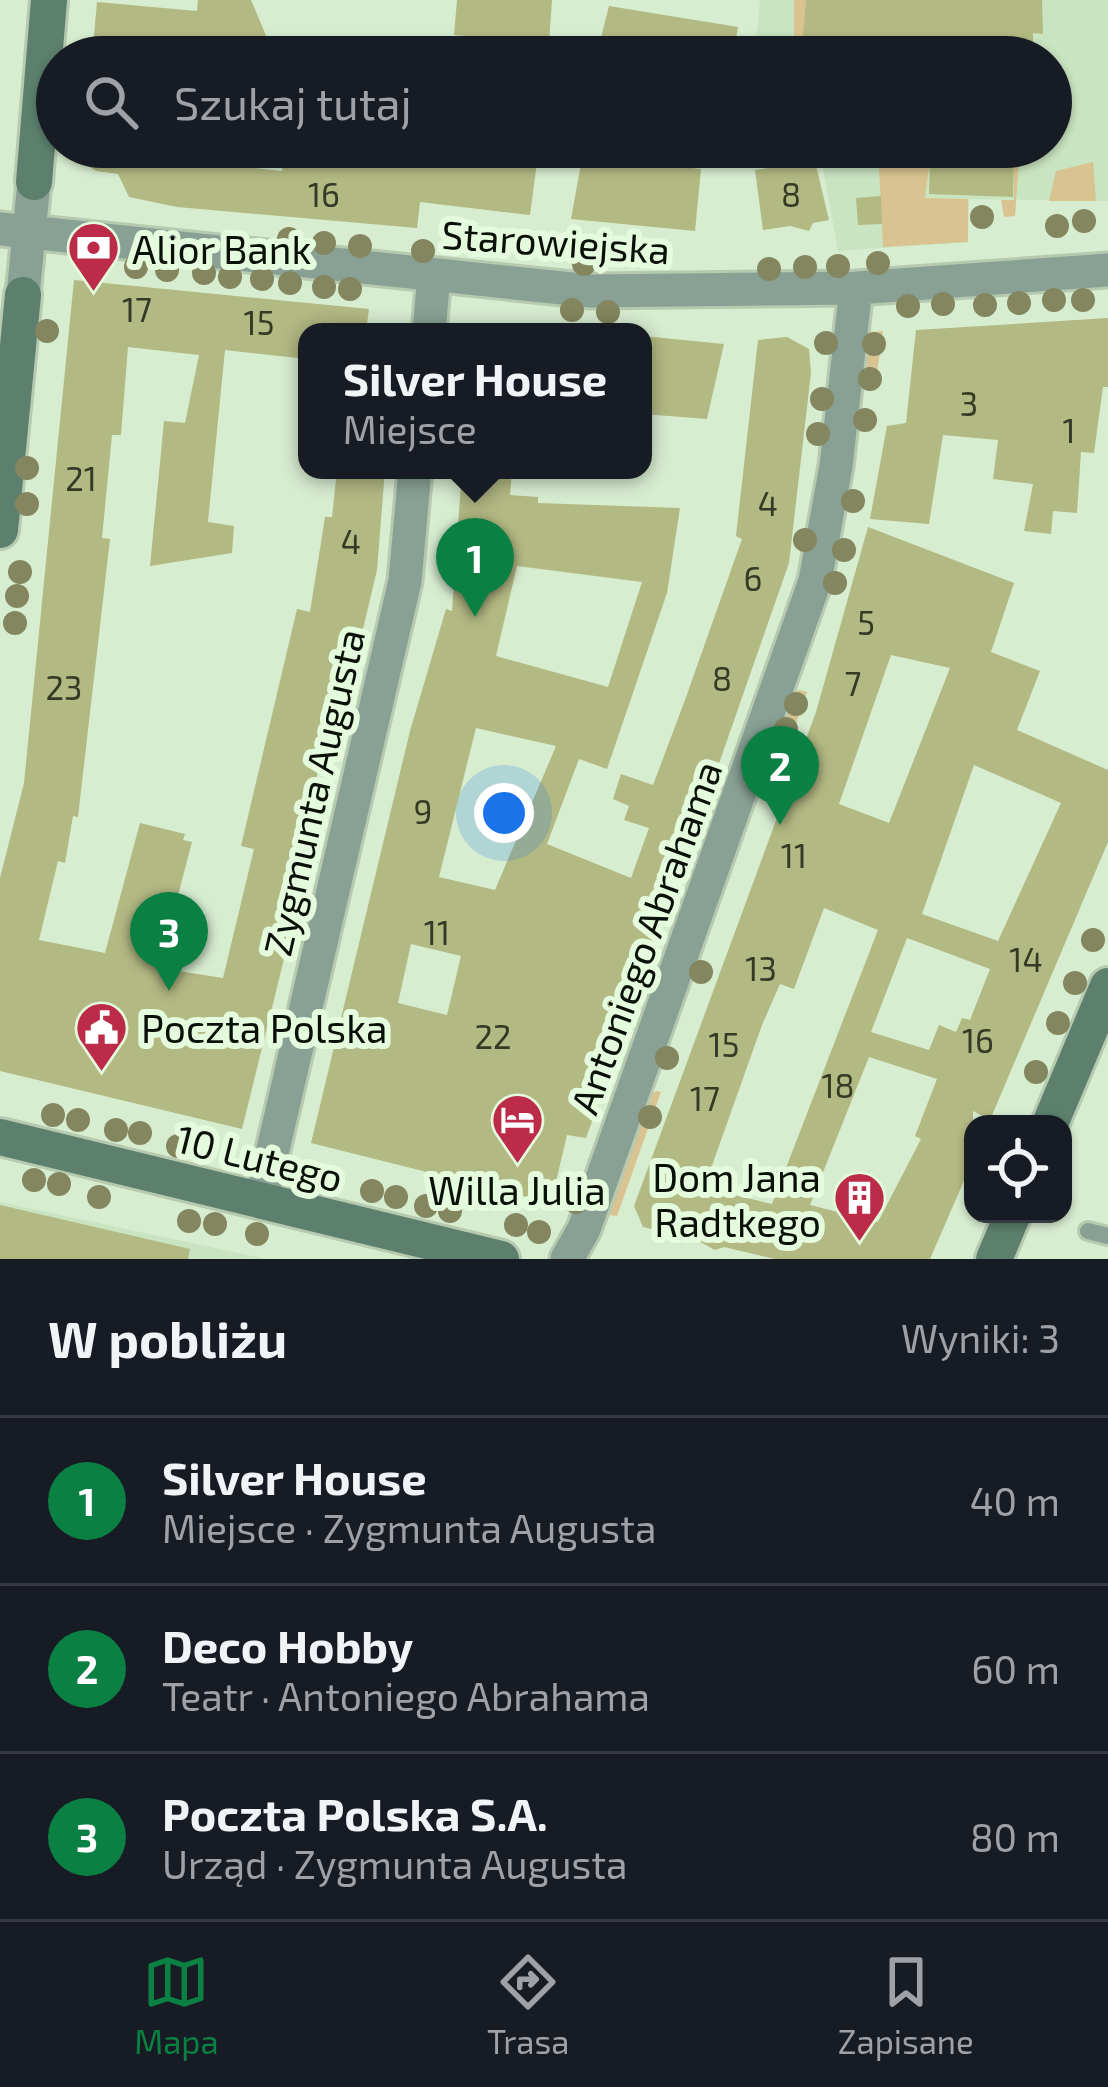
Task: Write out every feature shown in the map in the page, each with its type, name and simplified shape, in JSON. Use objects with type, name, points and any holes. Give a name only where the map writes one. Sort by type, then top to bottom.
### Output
[{"type":"street","points":[[46,36],[49,0]]},
{"type":"street","points":[[0,530],[23,295],[15,230],[34,182],[36,158]]},
{"type":"street","name":"Starowiejska","points":[[15,230],[591,290],[856,288],[1108,270]]},
{"type":"street","points":[[430,323],[434,275]]},
{"type":"street","name":"Antoniego Abrahama","points":[[567,1259],[584,1228],[815,581],[836,466],[856,288]]},
{"type":"street","name":"Zygmunta Augusta","points":[[261,1201],[405,581],[414,479]]},
{"type":"street","points":[[1055,1115],[1108,986]]},
{"type":"street","name":"10 Lutego","points":[[0,1137],[501,1259]]},
{"type":"street","points":[[994,1259],[1009,1223]]},
{"type":"lane","points":[[1088,1231],[1108,1236]]},
{"type":"shaded area","points":[[760,0],[1108,0],[1108,201],[969,199],[968,242],[838,251],[823,168],[1072,168],[1072,36],[756,36]]},
{"type":"shaded area","points":[[794,0],[806,0],[808,36],[794,36]]},
{"type":"shaded area","points":[[1093,162],[1096,201],[1049,201],[1056,171]]},
{"type":"shaded area","points":[[879,168],[929,168],[925,198],[968,199],[968,242],[883,247]]},
{"type":"shaded area","points":[[1014,168],[1019,168],[1015,216],[1004,217],[1001,200],[1014,200]]},
{"type":"shaded area","points":[[883,331],[875,388],[862,386],[863,373],[854,353],[869,332]]},
{"type":"shaded area","points":[[799,690],[807,692],[788,746],[775,737],[783,700]]},
{"type":"shaded area","points":[[783,758],[769,803],[762,800],[754,782],[765,761]]},
{"type":"shaded area","points":[[661,1092],[617,1216],[595,1214],[637,1101]]},
{"type":"shaded area","points":[[0,1202],[267,1259],[0,1259]]},
{"type":"building","points":[[198,0],[251,0],[266,36],[94,36],[97,2],[197,11]]},
{"type":"building","points":[[457,0],[552,0],[549,36],[454,35]]},
{"type":"building","points":[[806,0],[1042,0],[1043,34],[1033,36],[803,35]]},
{"type":"building","points":[[609,6],[738,27],[736,36],[601,36]]},
{"type":"building","points":[[91,168],[536,168],[530,215],[420,202],[417,228],[177,207],[129,197],[118,174]]},
{"type":"building","points":[[580,168],[701,169],[695,231],[571,219]]},
{"type":"building","points":[[817,168],[829,220],[813,223],[809,231],[790,226],[763,230],[755,170]]},
{"type":"building","points":[[930,168],[1014,168],[1013,197],[929,194]]},
{"type":"building","points":[[881,196],[882,224],[858,225],[856,198]]},
{"type":"building","points":[[74,280],[369,309],[367,323],[298,323],[298,358],[225,350],[208,522],[234,526],[232,553],[150,566],[164,421],[185,423],[199,355],[128,347],[121,435],[112,435],[102,538],[110,539],[78,817],[73,816],[65,863],[58,861],[39,940],[105,953],[140,823],[185,834],[183,840],[192,842],[159,968],[223,978],[254,849],[241,846],[297,609],[310,612],[336,479],[384,479],[377,570],[362,633],[351,631],[299,852],[310,854],[242,1129],[0,1071],[0,878],[24,783]]},
{"type":"building","points":[[1108,318],[1108,387],[1103,387],[1094,453],[1081,452],[1077,513],[1053,511],[1051,534],[1024,531],[1033,484],[993,479],[998,440],[943,435],[929,524],[870,519],[887,426],[906,423],[916,330]]},
{"type":"building","points":[[652,337],[724,344],[707,419],[652,415]]},
{"type":"building","points":[[787,337],[809,349],[811,373],[789,563],[664,921],[649,932],[656,945],[586,1138],[567,1135],[551,1203],[311,1143],[410,731],[446,609],[452,611],[461,479],[511,479],[510,495],[538,497],[538,503],[680,508],[667,593],[607,769],[579,759],[547,844],[631,878],[649,828],[624,820],[629,806],[613,799],[621,774],[653,785],[742,539],[736,536],[758,340]],"holes":[[[517,566],[642,582],[608,687],[496,656]],[[476,728],[556,746],[495,890],[439,877]],[[411,944],[461,956],[447,1015],[398,1003]]]},
{"type":"building","points":[[868,527],[1014,583],[991,652],[1040,671],[1017,730],[1108,770],[1108,842],[992,1115],[973,1111],[973,1115],[964,1115],[964,1181],[930,1259],[775,1259],[724,1247],[715,1250],[695,1239],[643,1227],[634,1206],[816,712]],"holes":[[[891,655],[950,668],[889,823],[839,804]],[[974,765],[1061,803],[998,941],[922,914]],[[824,908],[878,930],[772,1204],[704,1188],[780,984],[794,989]],[[907,938],[990,969],[970,1020],[962,1018],[956,1032],[939,1025],[929,1050],[871,1032]],[[869,1057],[937,1079],[915,1136],[921,1139],[878,1222],[810,1205]]]},
{"type":"building","points":[[0,1205],[190,1249],[188,1259],[0,1259]]},
{"type":"place","name":"Alior Bank","points":[[93,294]]},
{"type":"place","name":"Silver House","points":[[475,617]]},
{"type":"place","name":"Deco Hobby","points":[[780,825]]},
{"type":"place","name":"Poczta Polska S.A.","points":[[169,991]]},
{"type":"place","name":"Poczta Polska","points":[[102,1073]]},
{"type":"place","name":"Willa Julia","points":[[517,1165]]},
{"type":"place","name":"Dom Jana Radtkego","points":[[860,1244]]}]
